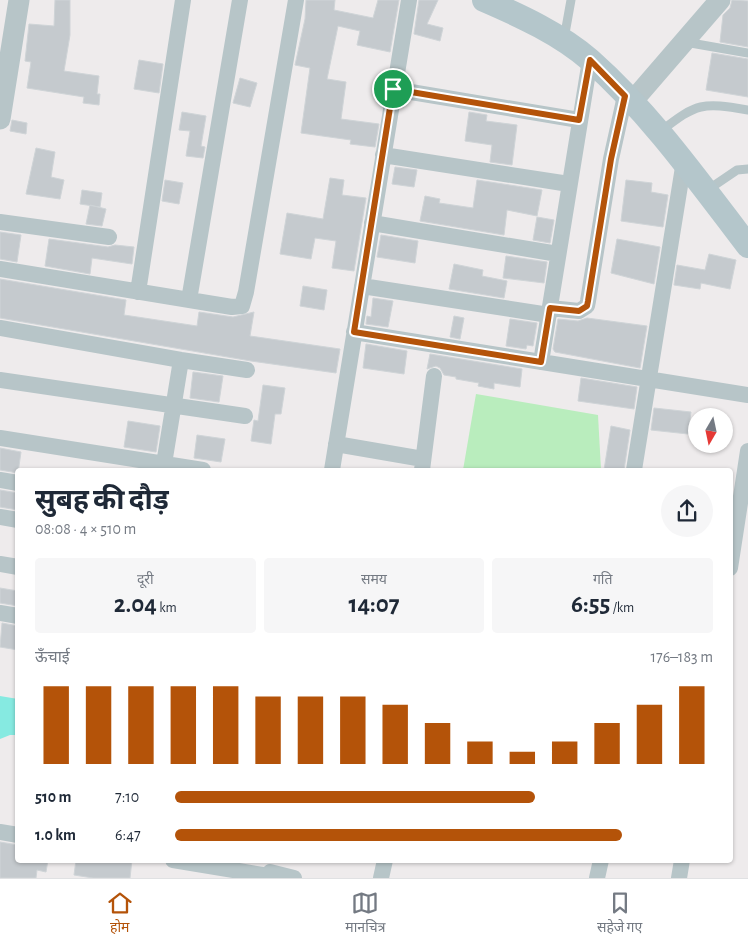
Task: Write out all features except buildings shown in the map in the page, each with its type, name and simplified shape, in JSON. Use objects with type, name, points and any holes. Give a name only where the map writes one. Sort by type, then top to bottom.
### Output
[{"type":"main road","points":[[484,0],[513,13],[564,41],[590,60],[684,161],[748,246]]},
{"type":"street","points":[[0,119],[19,0]]},
{"type":"street","points":[[138,292],[183,0]]},
{"type":"street","points":[[189,300],[240,0]]},
{"type":"street","points":[[0,269],[238,307],[244,302],[296,0]]},
{"type":"street","points":[[332,468],[409,0]]},
{"type":"street","points":[[362,286],[549,311],[579,311],[587,306],[611,159],[628,100],[720,0]]},
{"type":"street","points":[[541,362],[590,60]]},
{"type":"street","points":[[393,89],[579,120]]},
{"type":"street","points":[[383,155],[569,184]]},
{"type":"street","points":[[634,468],[684,161]]},
{"type":"street","points":[[0,222],[109,237]]},
{"type":"street","points":[[372,223],[558,254]]},
{"type":"street","points":[[0,328],[247,370]]},
{"type":"street","points":[[354,332],[748,395]]},
{"type":"street","points":[[163,467],[181,360]]},
{"type":"street","points":[[336,444],[423,465],[434,376]]},
{"type":"street","points":[[0,380],[245,416]]},
{"type":"street","points":[[0,438],[176,468]]},
{"type":"street","points":[[733,527],[735,500],[748,451]]},
{"type":"street","points":[[0,480],[15,482]]},
{"type":"street","points":[[0,517],[15,520]]},
{"type":"street","points":[[0,564],[15,566]]},
{"type":"street","points":[[0,613],[15,616]]},
{"type":"street","points":[[0,832],[15,834]]},
{"type":"street","points":[[197,863],[270,872],[294,878]]},
{"type":"street","points":[[380,878],[384,863]]},
{"type":"street","points":[[597,878],[600,863]]},
{"type":"street","points":[[679,878],[680,863]]},
{"type":"lane","points":[[564,41],[571,0]]},
{"type":"lane","points":[[682,41],[748,53]]},
{"type":"lane","points":[[658,132],[688,110],[698,106],[723,106],[748,110]]},
{"type":"lane","points":[[706,191],[737,170],[748,169]]},
{"type":"green space","points":[[476,394],[598,415],[601,468],[463,468]]},
{"type":"water","points":[[0,696],[15,698],[15,735],[0,739]]},
{"type":"route","points":[[590,60],[625,96],[611,159],[587,306],[579,311],[550,308],[541,362],[354,332],[393,89],[579,120],[590,60]]}]
